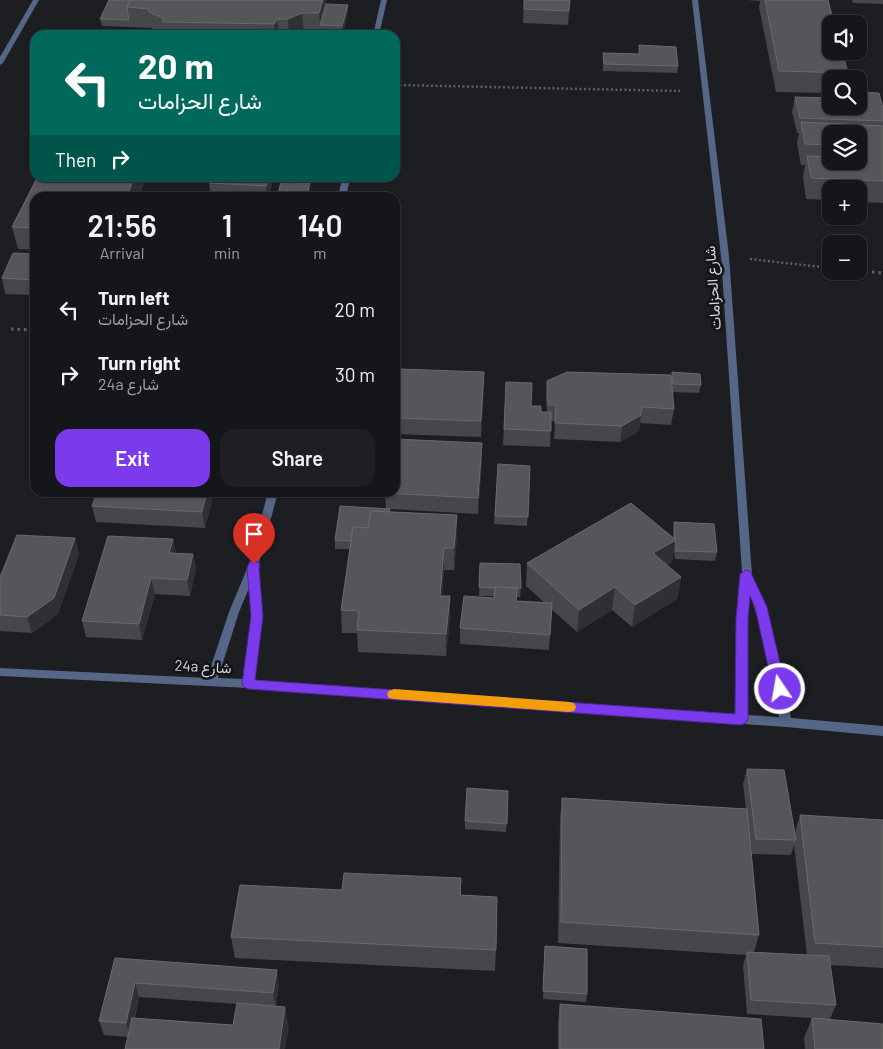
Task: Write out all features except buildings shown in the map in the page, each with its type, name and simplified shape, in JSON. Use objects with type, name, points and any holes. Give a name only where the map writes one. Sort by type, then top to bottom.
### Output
[{"type":"street","points":[[0,63],[36,0]]},
{"type":"street","points":[[377,30],[384,0]]},
{"type":"street","name":"شارع الحزامات","points":[[695,0],[725,256],[746,574],[742,619],[741,719]]},
{"type":"street","points":[[211,682],[234,612],[253,568],[272,497]]},
{"type":"street","points":[[248,684],[257,616],[253,568]]},
{"type":"street","name":"شارع الحزامات","points":[[746,574],[755,590],[766,624],[786,722]]},
{"type":"street","name":"24a شارع","points":[[0,672],[248,684],[786,722],[883,731]]},
{"type":"path","points":[[400,85],[706,92]]},
{"type":"path","points":[[725,256],[822,267]]},
{"type":"path","points":[[867,272],[883,273]]},
{"type":"path","points":[[11,329],[30,330]]},
{"type":"slow traffic","points":[[394,694],[569,707]]},
{"type":"route","points":[[254,564],[257,616],[248,684],[741,719],[742,604],[746,574],[755,590],[761,607],[780,689]]}]
